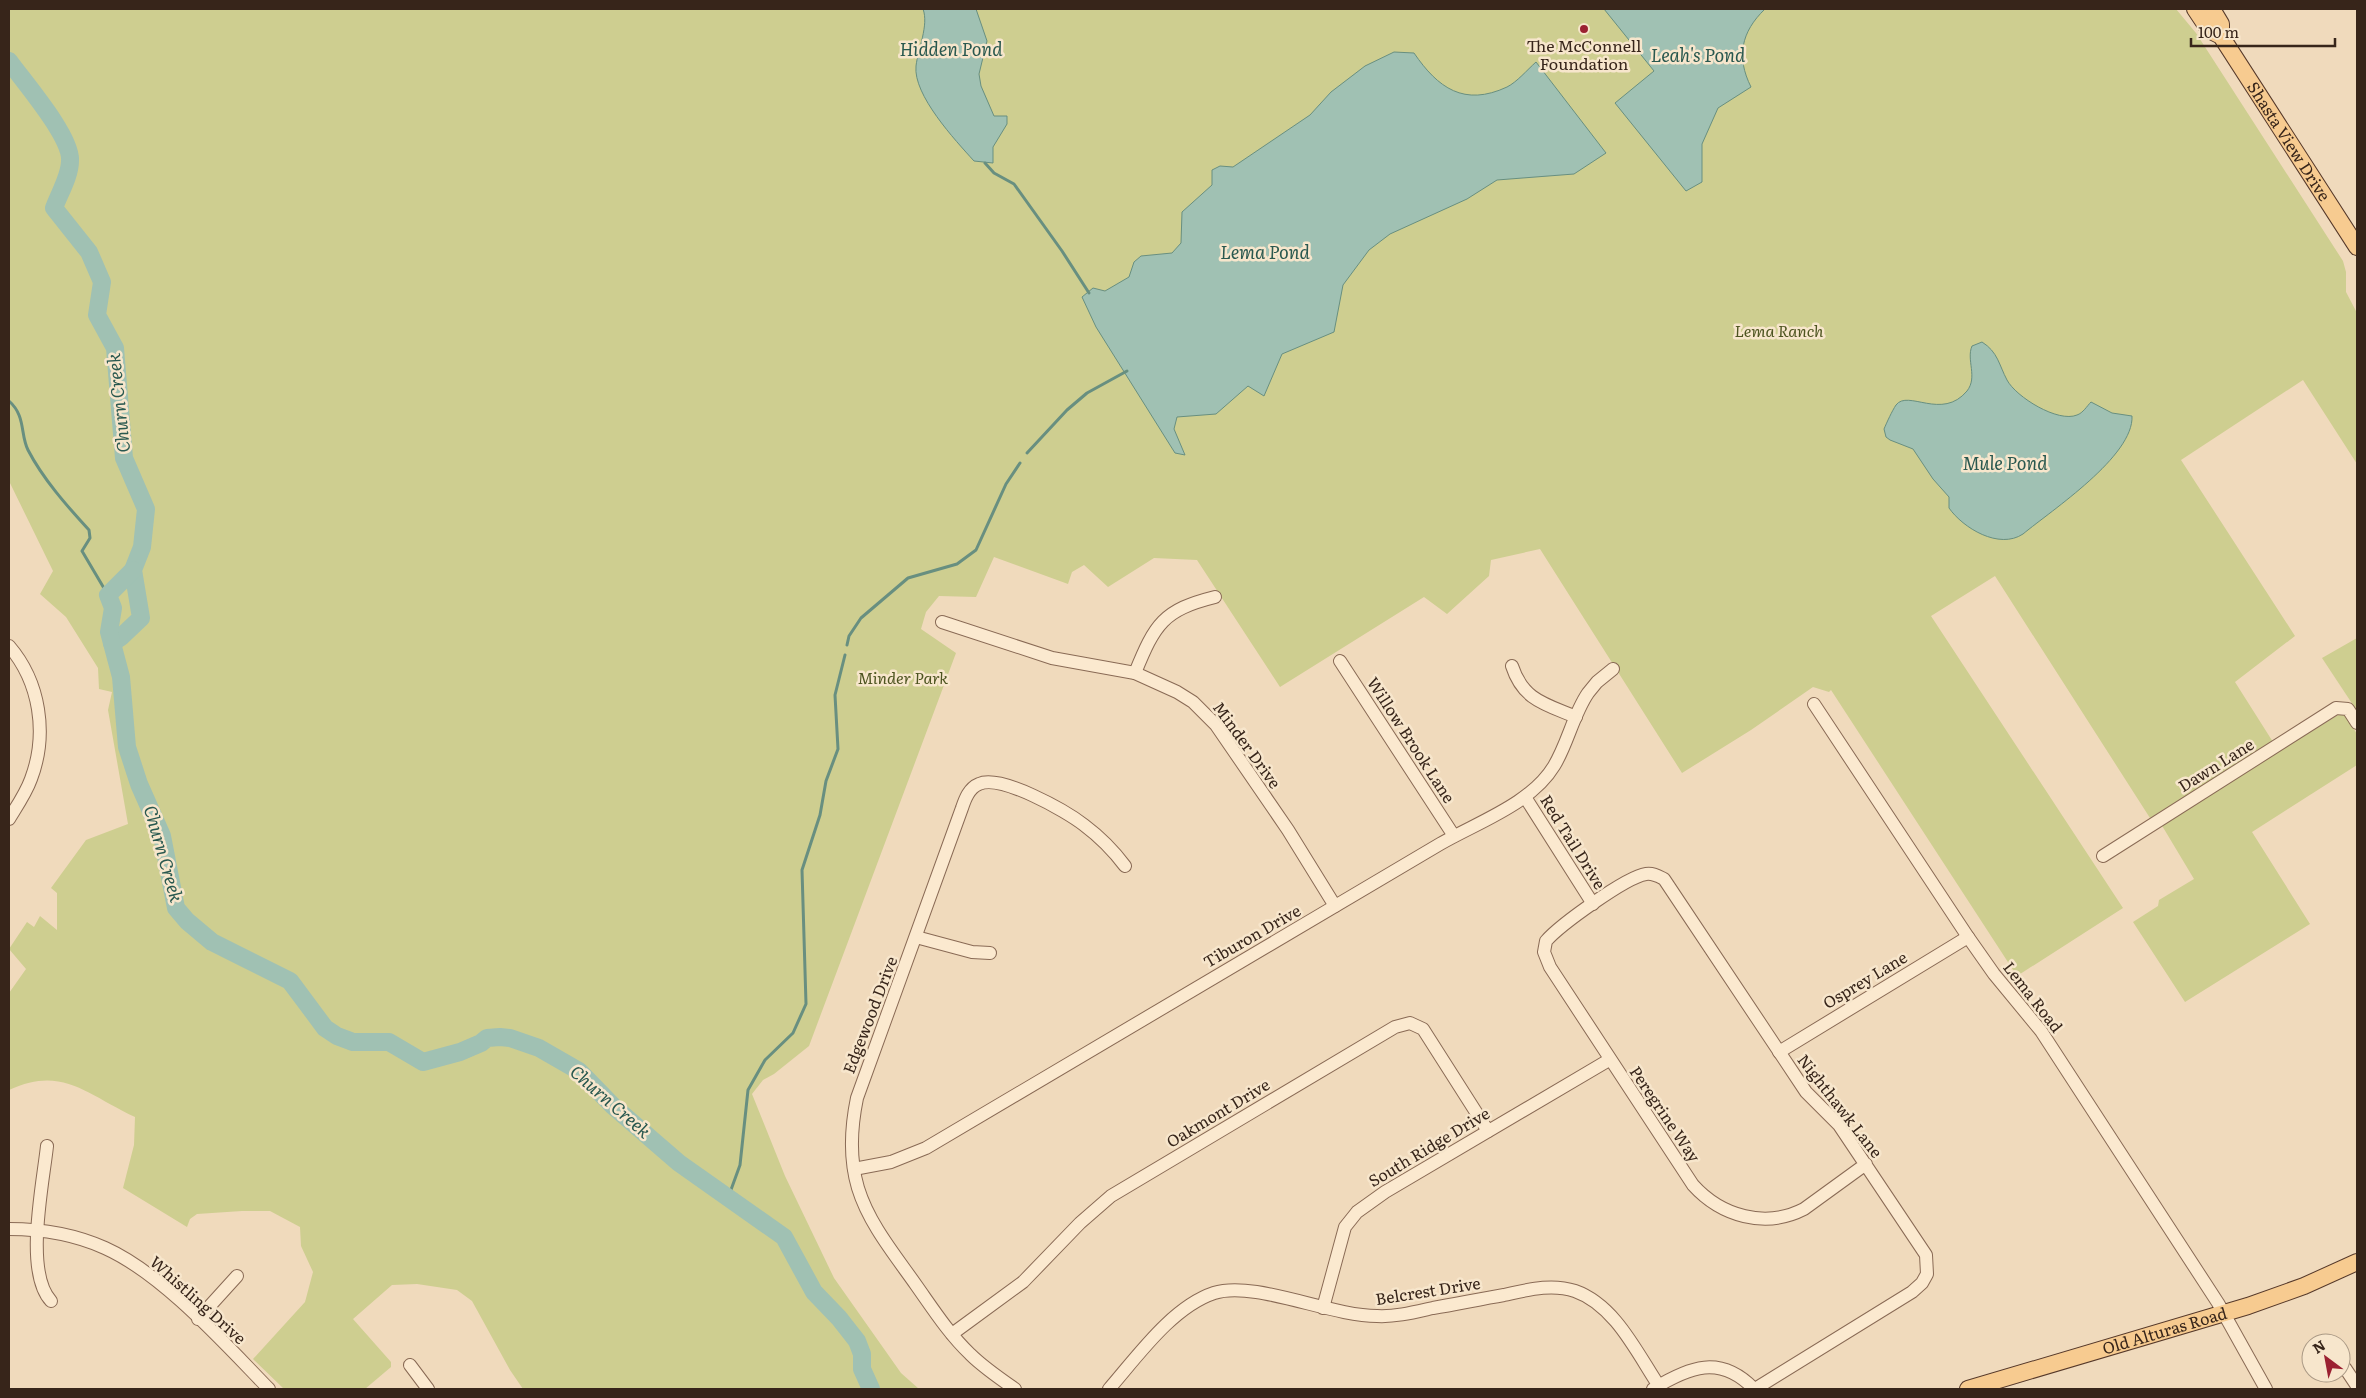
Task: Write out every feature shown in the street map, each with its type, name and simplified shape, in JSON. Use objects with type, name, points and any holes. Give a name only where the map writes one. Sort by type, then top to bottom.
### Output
[{"type":"main road","name":"Shasta View Drive","points":[[2195,9],[2210,30],[2221,36]]},
{"type":"main road","name":"Shasta View Drive","points":[[2212,9],[2220,24],[2221,36],[2357,247]]},
{"type":"main road","name":"Old Alturas Road","points":[[1968,1389],[2223,1313],[2289,1291],[2357,1262]]},
{"type":"street","points":[[1135,673],[1151,638],[1171,613],[1189,604],[1215,597]]},
{"type":"street","name":"Minder Drive","points":[[942,622],[1052,658],[1135,673],[1178,692],[1193,702],[1216,724],[1288,830],[1335,906]]},
{"type":"street","points":[[9,646],[31,684],[40,726],[39,748],[32,779],[9,819]]},
{"type":"street","name":"Willow Brook Lane","points":[[1340,661],[1454,836]]},
{"type":"street","points":[[1512,666],[1519,684],[1525,692],[1576,717]]},
{"type":"street","name":"Tiburon Drive","points":[[854,1169],[904,1158],[926,1148],[1454,836],[1525,797],[1541,783],[1552,768],[1592,687],[1613,669]]},
{"type":"street","name":"Lema Road","points":[[1814,704],[1968,937],[1994,974],[2041,1031],[2223,1313],[2266,1389]]},
{"type":"street","name":"Dawn Lane","points":[[2103,856],[2333,710],[2348,709],[2357,722]]},
{"type":"street","name":"Edgewood Drive","points":[[1014,1389],[976,1360],[952,1334],[876,1227],[862,1198],[854,1169],[852,1128],[857,1098],[965,800],[972,788],[981,783],[1000,783],[1068,814],[1100,838],[1125,866]]},
{"type":"street","name":"Red Tail Drive","points":[[1525,797],[1593,904]]},
{"type":"street","name":"Nighthawk Lane","points":[[1593,904],[1644,874],[1653,874],[1664,879],[1806,1092],[1839,1125],[1926,1255],[1928,1268],[1925,1279],[1912,1292],[1755,1389]]},
{"type":"street","name":"Peregrine Way","points":[[1593,904],[1549,937],[1544,946],[1544,952],[1550,967],[1609,1060],[1693,1185],[1703,1196],[1722,1210],[1750,1218],[1768,1219],[1792,1215],[1804,1209],[1866,1164]]},
{"type":"street","points":[[916,936],[972,952],[990,953]]},
{"type":"street","name":"Osprey Lane","points":[[1779,1052],[1968,937]]},
{"type":"street","name":"Oakmont Drive","points":[[952,1334],[1028,1277],[1080,1223],[1111,1196],[1395,1026],[1410,1023],[1423,1029],[1488,1130]]},
{"type":"street","name":"South Ridge Drive","points":[[1323,1308],[1342,1234],[1357,1212],[1385,1192],[1609,1060]]},
{"type":"street","points":[[47,1146],[38,1230],[37,1266],[42,1287],[51,1301]]},
{"type":"street","name":"Whistling Drive","points":[[9,1229],[38,1230],[73,1237],[114,1253],[155,1279],[269,1389]]},
{"type":"street","points":[[198,1319],[237,1276]]},
{"type":"street","name":"Belcrest Drive","points":[[1109,1389],[1176,1316],[1194,1302],[1212,1294],[1241,1290],[1366,1316],[1386,1316],[1542,1288],[1574,1291],[1590,1298],[1613,1319],[1656,1388]]},
{"type":"street","points":[[410,1365],[428,1389]]},
{"type":"street","points":[[1656,1388],[1687,1370],[1703,1367],[1720,1369],[1733,1374],[1755,1389]]},
{"type":"green space","points":[[9,9],[2176,9],[2196,33],[2343,261],[2346,272],[2346,292],[2357,313],[2357,464],[2303,380],[2181,460],[2295,636],[2235,682],[2273,742],[2150,818],[1995,576],[1931,616],[2123,908],[2017,976],[1831,690],[1829,692],[1813,687],[1751,730],[1682,773],[1540,549],[1491,560],[1489,576],[1447,614],[1424,597],[1280,687],[1197,560],[1154,558],[1108,587],[1084,565],[1072,572],[1068,584],[994,557],[976,597],[939,596],[926,612],[921,629],[956,653],[809,1046],[774,1074],[763,1080],[752,1094],[785,1176],[834,1278],[901,1373],[919,1389],[523,1389],[510,1370],[472,1301],[457,1290],[417,1284],[392,1285],[353,1319],[391,1362],[391,1367],[365,1389],[284,1389],[253,1359],[305,1302],[313,1272],[301,1246],[300,1227],[270,1211],[242,1211],[197,1214],[190,1219],[187,1227],[123,1188],[134,1145],[135,1117],[88,1092],[60,1082],[28,1083],[9,1090],[9,993],[26,969],[9,949],[27,922],[34,927],[40,916],[57,930],[57,893],[51,888],[86,840],[128,824],[108,710],[112,692],[99,689],[98,668],[66,617],[40,594],[53,571],[9,481]]},
{"type":"green space","points":[[2357,638],[2357,711],[2322,658]]},
{"type":"green space","points":[[2343,712],[2357,734],[2357,765],[2252,832],[2310,924],[2185,1002],[2133,922],[2158,906],[2159,900],[2194,879],[2161,824]]},
{"type":"water","name":"Hidden Pond","points":[[923,9],[976,9],[987,41],[979,74],[981,86],[994,116],[1007,116],[1007,124],[993,147],[993,163],[974,161],[937,116],[921,90],[916,66],[925,22]]},
{"type":"water","name":"Leah's Pond","points":[[1604,9],[1765,9],[1751,27],[1743,45],[1743,65],[1751,87],[1718,108],[1702,144],[1702,182],[1686,191],[1615,103],[1654,71]]},
{"type":"water","name":"Lema Pond","points":[[1394,52],[1414,53],[1433,76],[1453,91],[1478,95],[1492,93],[1511,85],[1536,62],[1606,153],[1574,174],[1497,180],[1467,199],[1390,234],[1369,250],[1343,285],[1334,332],[1282,354],[1264,396],[1248,386],[1216,414],[1177,417],[1174,429],[1185,455],[1175,453],[1096,327],[1082,297],[1093,288],[1105,291],[1129,277],[1134,262],[1141,256],[1172,253],[1181,243],[1182,212],[1212,185],[1212,170],[1220,166],[1233,167],[1310,115],[1331,92],[1365,66]]},
{"type":"water","name":"Mule Pond","points":[[1982,342],[1995,354],[2012,387],[2038,407],[2059,415],[2069,416],[2079,414],[2091,402],[2112,413],[2132,416],[2129,432],[2120,448],[2106,465],[2071,497],[2023,534],[2003,540],[1972,529],[1955,516],[1949,508],[1949,497],[1933,479],[1913,449],[1890,440],[1886,437],[1884,429],[1891,413],[1901,401],[1909,400],[1947,404],[1957,400],[1967,391],[1972,380],[1970,357],[1972,346]]},
{"type":"waterway","name":"Churn Creek","points":[[9,61],[56,124],[69,151],[70,167],[54,208],[89,252],[102,282],[97,315],[115,348],[124,458],[146,509],[142,547],[133,570],[141,618],[112,643]]},
{"type":"waterway","points":[[985,163],[994,173],[1014,184],[1062,251],[1089,293]]},
{"type":"waterway","points":[[1027,453],[1067,410],[1087,393],[1127,371]]},
{"type":"waterway","points":[[9,401],[18,413],[26,444],[34,461],[56,492],[89,530],[90,538],[82,551],[108,595]]},
{"type":"waterway","points":[[847,645],[849,636],[861,618],[908,578],[957,564],[976,550],[1006,484],[1020,463]]},
{"type":"waterway","name":"Churn Creek","points":[[133,570],[108,595],[113,608],[109,632],[121,677],[127,747],[139,784],[162,836],[176,908],[187,921],[212,942],[290,981],[325,1028],[337,1036],[353,1042],[389,1042],[423,1062],[460,1052],[481,1043],[487,1038],[510,1038],[539,1048],[579,1071],[613,1106],[679,1163],[784,1237],[814,1292],[839,1318],[857,1341],[862,1354],[862,1369],[871,1389]]},
{"type":"waterway","points":[[728,1198],[740,1165],[748,1090],[765,1060],[793,1033],[806,1004],[802,870],[820,815],[826,781],[838,749],[835,695],[845,655]]},
{"type":"place","name":"The McConnell Foundation","points":[[1584,29]]},
{"type":"park label","name":"Lema Ranch","points":[[1779,331]]},
{"type":"park label","name":"Minder Park","points":[[903,678]]}]
